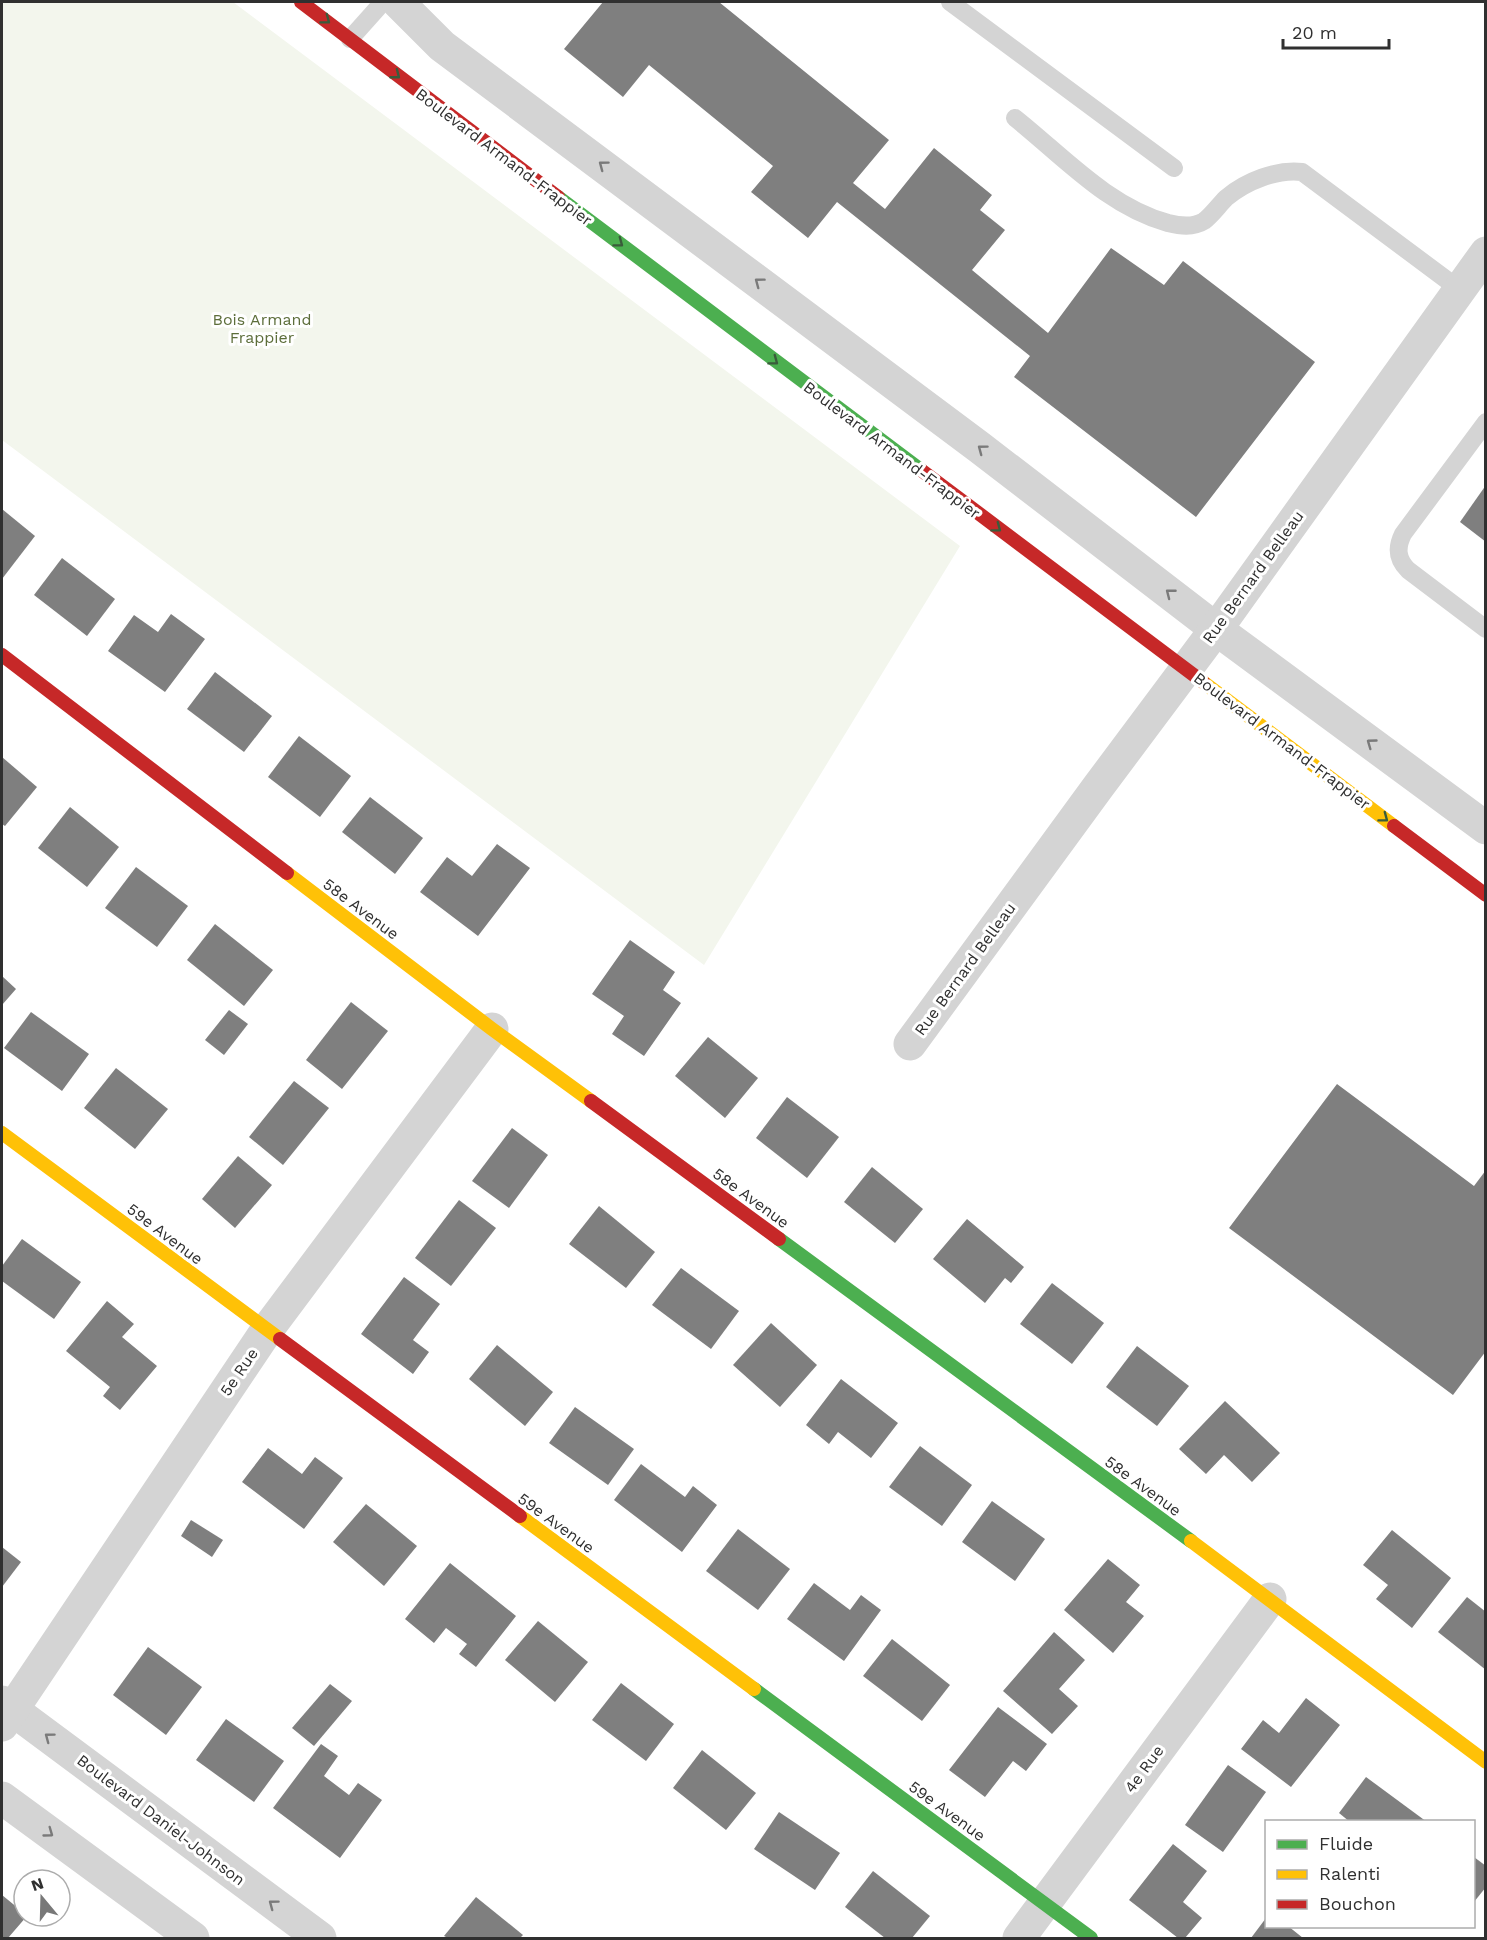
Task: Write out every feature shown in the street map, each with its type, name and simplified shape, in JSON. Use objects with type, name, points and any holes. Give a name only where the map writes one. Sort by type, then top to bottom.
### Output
[{"type":"street","name":"Boulevard Armand-Frappier","points":[[301,2],[409,86],[1485,895]]},
{"type":"street","points":[[398,2],[442,46],[961,433],[1216,629],[1485,828]]},
{"type":"street","name":"Rue Bernard Belleau","points":[[910,1044],[1187,669],[1485,253]]},
{"type":"street","name":"58e Avenue","points":[[2,655],[492,1029],[1270,1599],[1485,1762]]},
{"type":"street","name":"5e Rue","points":[[5,1713],[267,1330],[492,1029]]},
{"type":"street","name":"59e Avenue","points":[[2,1133],[1091,1938]]},
{"type":"street","name":"4e Rue","points":[[1019,1938],[1270,1599]]},
{"type":"street","name":"Boulevard Daniel-Johnson","points":[[5,1713],[320,1938]]},
{"type":"street","points":[[2,1798],[193,1938]]},
{"type":"lane","points":[[350,39],[382,2]]},
{"type":"lane","points":[[950,2],[1174,168]]},
{"type":"lane","points":[[1015,118],[1055,154],[1128,208],[1178,225],[1189,226],[1204,221],[1226,198],[1249,184],[1280,173],[1302,172],[1459,289]]},
{"type":"lane","points":[[1485,422],[1403,534],[1398,547],[1400,559],[1408,570],[1485,629]]},
{"type":"green space","name":"Bois Armand Frappier","points":[[2,2],[233,2],[960,546],[704,965],[2,440]]},
{"type":"building","points":[[603,2],[719,2],[889,140],[853,183],[885,209],[934,148],[992,195],[980,210],[1005,230],[972,270],[1048,333],[1111,248],[1164,285],[1183,261],[1315,362],[1196,517],[1014,377],[1030,356],[837,202],[808,238],[751,192],[773,166],[649,65],[623,97],[564,49]]},
{"type":"building","points":[[1486,485],[1486,542],[1460,522]]},
{"type":"building","points":[[2,509],[35,536],[2,579]]},
{"type":"building","points":[[62,558],[115,599],[87,636],[34,595]]},
{"type":"building","points":[[171,614],[205,639],[165,692],[108,651],[134,615],[158,632]]},
{"type":"building","points":[[215,672],[272,716],[244,752],[187,709]]},
{"type":"building","points":[[299,736],[351,776],[320,817],[268,777]]},
{"type":"building","points":[[2,757],[37,787],[5,826],[2,824]]},
{"type":"building","points":[[370,797],[423,838],[395,874],[342,832]]},
{"type":"building","points":[[70,807],[119,847],[87,887],[38,848]]},
{"type":"building","points":[[497,844],[530,868],[478,936],[420,892],[447,857],[472,876]]},
{"type":"building","points":[[136,867],[188,906],[157,947],[105,908]]},
{"type":"building","points":[[215,924],[273,970],[244,1006],[187,960]]},
{"type":"building","points":[[630,940],[675,972],[663,990],[681,1003],[644,1056],[612,1034],[624,1016],[592,994]]},
{"type":"building","points":[[2,976],[16,989],[2,1005]]},
{"type":"building","points":[[351,1002],[388,1031],[342,1089],[306,1060]]},
{"type":"building","points":[[229,1010],[248,1024],[224,1055],[205,1040]]},
{"type":"building","points":[[31,1012],[89,1054],[62,1091],[4,1048]]},
{"type":"building","points":[[708,1037],[758,1078],[725,1118],[675,1076]]},
{"type":"building","points":[[116,1068],[168,1109],[135,1149],[84,1108]]},
{"type":"building","points":[[294,1081],[329,1108],[283,1165],[249,1137]]},
{"type":"building","points":[[1337,1084],[1474,1186],[1486,1170],[1486,1351],[1453,1395],[1229,1228]]},
{"type":"building","points":[[787,1097],[839,1137],[807,1178],[756,1138]]},
{"type":"building","points":[[512,1128],[548,1155],[509,1208],[472,1181]]},
{"type":"building","points":[[238,1156],[272,1185],[235,1228],[202,1199]]},
{"type":"building","points":[[872,1167],[923,1209],[895,1243],[844,1202]]},
{"type":"building","points":[[459,1200],[496,1228],[451,1286],[415,1258]]},
{"type":"building","points":[[599,1206],[655,1252],[626,1288],[569,1244]]},
{"type":"building","points":[[967,1219],[1024,1267],[1011,1283],[1005,1278],[985,1303],[933,1259]]},
{"type":"building","points":[[22,1239],[81,1282],[54,1319],[2,1281],[2,1266]]},
{"type":"building","points":[[681,1268],[739,1311],[711,1349],[652,1305]]},
{"type":"building","points":[[404,1277],[440,1304],[413,1340],[429,1352],[413,1374],[361,1334]]},
{"type":"building","points":[[1052,1283],[1104,1323],[1072,1364],[1020,1324]]},
{"type":"building","points":[[107,1301],[134,1324],[122,1337],[157,1366],[120,1410],[103,1396],[110,1387],[66,1351]]},
{"type":"building","points":[[771,1323],[817,1365],[780,1407],[733,1365]]},
{"type":"building","points":[[497,1345],[553,1392],[525,1426],[469,1379]]},
{"type":"building","points":[[1137,1346],[1189,1386],[1157,1426],[1106,1387]]},
{"type":"building","points":[[841,1379],[898,1423],[871,1458],[838,1432],[829,1444],[806,1425]]},
{"type":"building","points":[[1225,1401],[1280,1453],[1252,1482],[1224,1455],[1206,1474],[1179,1449]]},
{"type":"building","points":[[575,1407],[634,1449],[608,1485],[549,1443]]},
{"type":"building","points":[[920,1446],[972,1485],[942,1526],[889,1487]]},
{"type":"building","points":[[268,1448],[302,1474],[315,1457],[343,1478],[304,1529],[242,1482]]},
{"type":"building","points":[[641,1464],[685,1497],[693,1486],[717,1505],[682,1552],[614,1500]]},
{"type":"building","points":[[992,1501],[1045,1539],[1015,1581],[962,1542]]},
{"type":"building","points":[[366,1504],[417,1546],[384,1586],[333,1542]]},
{"type":"building","points":[[191,1520],[223,1540],[212,1557],[181,1536]]},
{"type":"building","points":[[738,1529],[790,1569],[758,1610],[706,1571]]},
{"type":"building","points":[[1392,1530],[1451,1578],[1412,1628],[1376,1599],[1388,1585],[1363,1565]]},
{"type":"building","points":[[2,1547],[21,1562],[2,1587]]},
{"type":"building","points":[[1108,1559],[1140,1585],[1126,1602],[1144,1616],[1113,1653],[1064,1610]]},
{"type":"building","points":[[450,1563],[516,1616],[476,1667],[459,1654],[467,1644],[446,1628],[434,1643],[405,1619]]},
{"type":"building","points":[[814,1583],[850,1610],[861,1595],[881,1610],[844,1661],[787,1619]]},
{"type":"building","points":[[1467,1597],[1486,1612],[1486,1670],[1438,1632]]},
{"type":"building","points":[[538,1621],[588,1662],[555,1702],[505,1660]]},
{"type":"building","points":[[1054,1632],[1085,1660],[1059,1689],[1078,1706],[1052,1734],[1003,1691]]},
{"type":"building","points":[[892,1639],[950,1685],[922,1721],[863,1676]]},
{"type":"building","points":[[148,1647],[202,1687],[166,1735],[113,1695]]},
{"type":"building","points":[[621,1683],[674,1724],[646,1761],[592,1720]]},
{"type":"building","points":[[330,1684],[352,1701],[314,1746],[292,1728]]},
{"type":"building","points":[[1306,1698],[1340,1725],[1291,1787],[1241,1749],[1263,1720],[1279,1733]]},
{"type":"building","points":[[998,1707],[1047,1744],[1026,1771],[1013,1761],[985,1797],[949,1770]]},
{"type":"building","points":[[226,1719],[284,1761],[254,1802],[196,1760]]},
{"type":"building","points":[[321,1744],[338,1756],[324,1776],[349,1795],[358,1783],[382,1800],[340,1858],[273,1808]]},
{"type":"building","points":[[702,1750],[756,1793],[726,1830],[673,1788]]},
{"type":"building","points":[[1228,1765],[1266,1792],[1223,1852],[1185,1825]]},
{"type":"building","points":[[1366,1777],[1424,1820],[1348,1820],[1339,1813]]},
{"type":"building","points":[[779,1812],[840,1853],[815,1890],[754,1849]]},
{"type":"building","points":[[1173,1844],[1207,1871],[1183,1902],[1202,1918],[1185,1938],[1178,1938],[1129,1900]]},
{"type":"building","points":[[1475,1858],[1486,1866],[1486,1887],[1475,1901]]},
{"type":"building","points":[[873,1871],[930,1916],[912,1938],[885,1938],[845,1907]]},
{"type":"building","points":[[2,1895],[12,1903],[12,1928],[17,1928],[8,1938],[2,1938]]},
{"type":"building","points":[[476,1897],[523,1935],[520,1938],[448,1938],[444,1936]]},
{"type":"building","points":[[1265,1919],[1265,1928],[1290,1928],[1303,1938],[1251,1938]]},
{"type":"traffic: fast","points":[[558,197],[921,470]]},
{"type":"traffic: fast","points":[[779,1239],[1191,1541]]},
{"type":"traffic: fast","points":[[754,1689],[1091,1938]]},
{"type":"traffic: slow","points":[[1203,682],[1394,826]]},
{"type":"traffic: slow","points":[[287,873],[492,1029],[591,1101]]},
{"type":"traffic: slow","points":[[2,1133],[280,1339]]},
{"type":"traffic: slow","points":[[520,1516],[754,1689]]},
{"type":"traffic: slow","points":[[1191,1541],[1486,1762]]},
{"type":"traffic: jam","points":[[301,2],[558,197]]},
{"type":"traffic: jam","points":[[921,470],[1203,682]]},
{"type":"traffic: jam","points":[[2,655],[287,873]]},
{"type":"traffic: jam","points":[[1394,826],[1486,895]]},
{"type":"traffic: jam","points":[[591,1101],[779,1239]]},
{"type":"traffic: jam","points":[[280,1339],[520,1516]]}]
